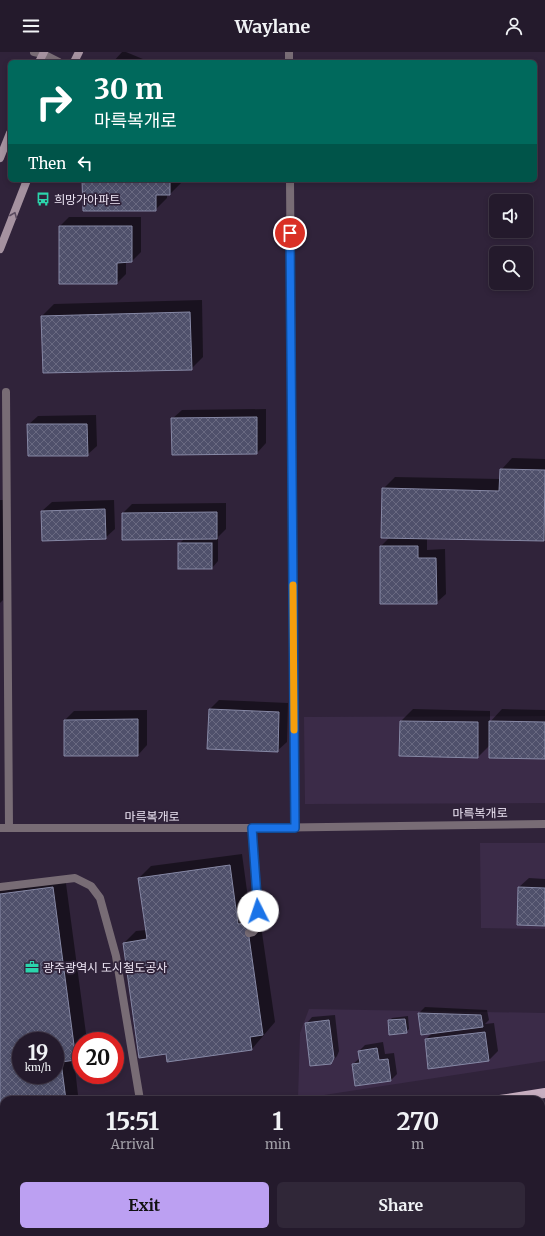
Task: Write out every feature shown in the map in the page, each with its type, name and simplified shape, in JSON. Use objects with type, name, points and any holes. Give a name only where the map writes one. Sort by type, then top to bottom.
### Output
[{"type":"main road","points":[[526,1096],[545,1093]]},
{"type":"street","points":[[34,52],[43,53],[55,60]]},
{"type":"street","points":[[0,158],[8,138]]},
{"type":"street","points":[[0,249],[27,182]]},
{"type":"street","points":[[290,182],[295,828]]},
{"type":"street","points":[[6,392],[9,828]]},
{"type":"street","name":"마륵복개로","points":[[0,828],[295,828],[545,824]]},
{"type":"street","points":[[248,933],[253,932],[259,925],[252,828]]},
{"type":"street","points":[[0,887],[75,878],[91,886],[100,898],[116,956],[139,1096]]},
{"type":"street","points":[[116,956],[125,954]]},
{"type":"shaded area","points":[[545,716],[545,803],[305,804],[304,717]]},
{"type":"shaded area","points":[[480,843],[545,843],[545,929],[481,928]]},
{"type":"shaded area","points":[[309,1009],[545,1013],[545,1061],[318,1096],[298,1096],[300,1033]]},
{"type":"building","points":[[82,182],[170,182],[170,195],[156,195],[156,211],[83,211]]},
{"type":"building","points":[[59,226],[132,226],[132,262],[117,263],[117,284],[59,284]]},
{"type":"building","points":[[190,312],[192,370],[43,373],[41,316]]},
{"type":"building","points":[[257,417],[257,454],[172,455],[171,418]]},
{"type":"building","points":[[27,424],[87,424],[88,456],[28,456]]},
{"type":"building","points":[[500,469],[545,470],[544,541],[381,538],[382,488],[499,491]]},
{"type":"building","points":[[105,509],[106,539],[42,541],[41,511]]},
{"type":"building","points":[[217,512],[217,539],[122,540],[122,513]]},
{"type":"building","points":[[178,543],[212,543],[212,569],[178,569]]},
{"type":"building","points":[[380,546],[418,546],[418,558],[436,558],[437,604],[380,604]]},
{"type":"building","points":[[209,709],[279,712],[278,752],[207,749]]},
{"type":"building","points":[[138,719],[138,756],[64,756],[64,720]]},
{"type":"building","points":[[400,721],[478,722],[478,758],[399,756]]},
{"type":"building","points":[[489,721],[545,722],[545,759],[489,758]]},
{"type":"building","points":[[230,865],[238,924],[247,923],[263,1035],[250,1037],[252,1050],[167,1062],[166,1054],[139,1058],[123,943],[147,939],[138,878]]},
{"type":"building","name":"광주광역시 도시철도공사","points":[[53,887],[72,1032],[72,1061],[64,1062],[64,1032],[12,1032],[12,1084],[64,1084],[65,1096],[0,1096],[0,894]]},
{"type":"building","points":[[518,887],[545,888],[545,926],[517,925]]},
{"type":"building","points":[[418,1013],[481,1015],[483,1027],[421,1035]]},
{"type":"building","points":[[405,1019],[407,1033],[389,1035],[388,1020]]},
{"type":"building","points":[[329,1020],[334,1058],[331,1064],[310,1066],[305,1023]]},
{"type":"building","points":[[485,1032],[489,1061],[428,1069],[425,1039]]},
{"type":"building","points":[[377,1048],[379,1060],[388,1059],[391,1081],[355,1086],[352,1064],[360,1063],[358,1051]]},
{"type":"slow traffic","points":[[293,585],[294,730]]},
{"type":"place","name":"희망가아파트","points":[[43,199]]},
{"type":"place","name":"광주광역시 도시철도공사","points":[[32,967]]},
{"type":"route","points":[[258,911],[252,828],[295,828],[290,233]]}]
